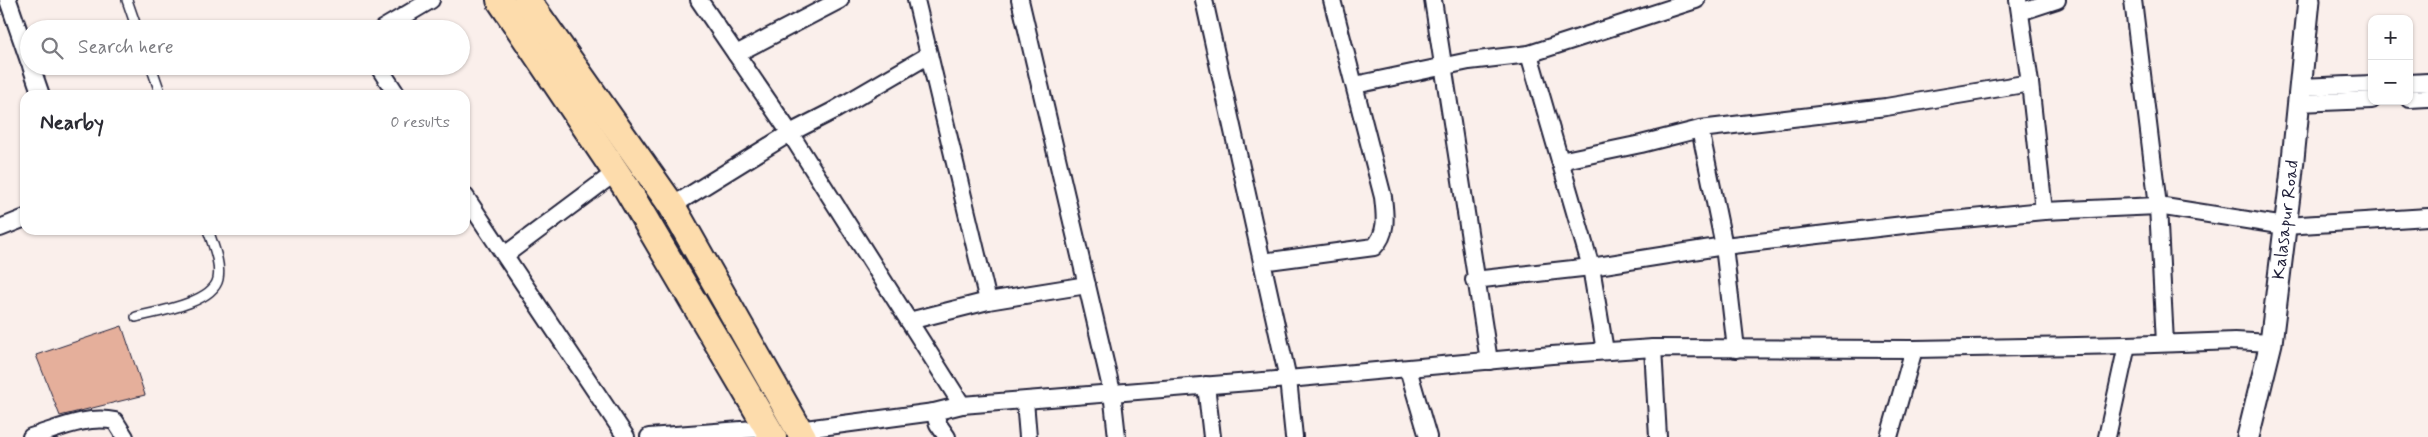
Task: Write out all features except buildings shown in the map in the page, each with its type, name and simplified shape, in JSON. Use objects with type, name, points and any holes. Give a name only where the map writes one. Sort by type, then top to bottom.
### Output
[{"type":"main road","points":[[500,0],[616,172],[770,433]]},
{"type":"main road","points":[[527,0],[672,206],[800,434]]},
{"type":"street","points":[[8,0],[20,35]]},
{"type":"street","points":[[397,20],[431,0]]},
{"type":"street","points":[[699,0],[790,133],[962,405]]},
{"type":"street","points":[[736,54],[840,0]]},
{"type":"street","points":[[916,0],[988,301]]},
{"type":"street","points":[[1020,0],[1112,392],[1117,437]]},
{"type":"street","points":[[1204,0],[1288,379],[1294,437]]},
{"type":"street","points":[[1262,262],[1363,250],[1374,247],[1381,240],[1385,226],[1382,197],[1332,0]]},
{"type":"street","points":[[1433,0],[1474,280],[1488,362]]},
{"type":"street","points":[[1355,85],[1444,68],[1469,61],[1529,54],[1696,0]]},
{"type":"street","points":[[2044,211],[2030,83],[2019,6],[2057,0]]},
{"type":"street","points":[[2133,0],[2158,206],[2165,342]]},
{"type":"street","name":"Kalasapur Road","points":[[2248,437],[2271,343],[2309,0]]},
{"type":"street","points":[[1529,54],[1591,266],[1605,351]]},
{"type":"street","points":[[672,206],[790,133],[833,111],[929,55]]},
{"type":"street","points":[[34,75],[38,90]]},
{"type":"street","points":[[384,75],[394,90]]},
{"type":"street","points":[[2413,82],[2428,82]]},
{"type":"street","points":[[1560,161],[1700,129],[1886,106],[2030,83]]},
{"type":"street","points":[[2299,95],[2368,85]]},
{"type":"street","points":[[2299,95],[2368,100]]},
{"type":"street","points":[[2413,99],[2428,98]]},
{"type":"street","points":[[1700,129],[1724,246],[1736,349]]},
{"type":"street","points":[[505,255],[616,172]]},
{"type":"street","points":[[470,203],[626,437]]},
{"type":"street","points":[[1474,280],[1591,266],[1724,246],[2044,211],[2158,206],[2285,226],[2428,217]]},
{"type":"street","points":[[0,228],[20,220]]},
{"type":"street","points":[[908,321],[988,301],[1087,286]]},
{"type":"street","points":[[800,434],[934,412],[962,405],[1605,351],[1654,348],[1914,348],[2127,345],[2165,342],[2235,341],[2271,343]]},
{"type":"street","points":[[2107,437],[2127,345]]},
{"type":"street","points":[[1654,348],[1658,437]]},
{"type":"street","points":[[1889,437],[1914,348]]},
{"type":"street","points":[[1408,369],[1428,437]]},
{"type":"street","points":[[1206,385],[1212,437]]},
{"type":"street","points":[[1025,401],[1028,437]]},
{"type":"street","points":[[934,412],[938,424],[946,437]]},
{"type":"street","points":[[31,437],[83,421],[100,418],[115,420],[125,437]]},
{"type":"street","points":[[649,437],[770,433]]},
{"type":"lane","points":[[127,0],[135,20]]},
{"type":"lane","points":[[154,75],[159,90]]},
{"type":"lane","points":[[136,317],[188,303],[209,293],[218,281],[218,261],[210,235]]}]
